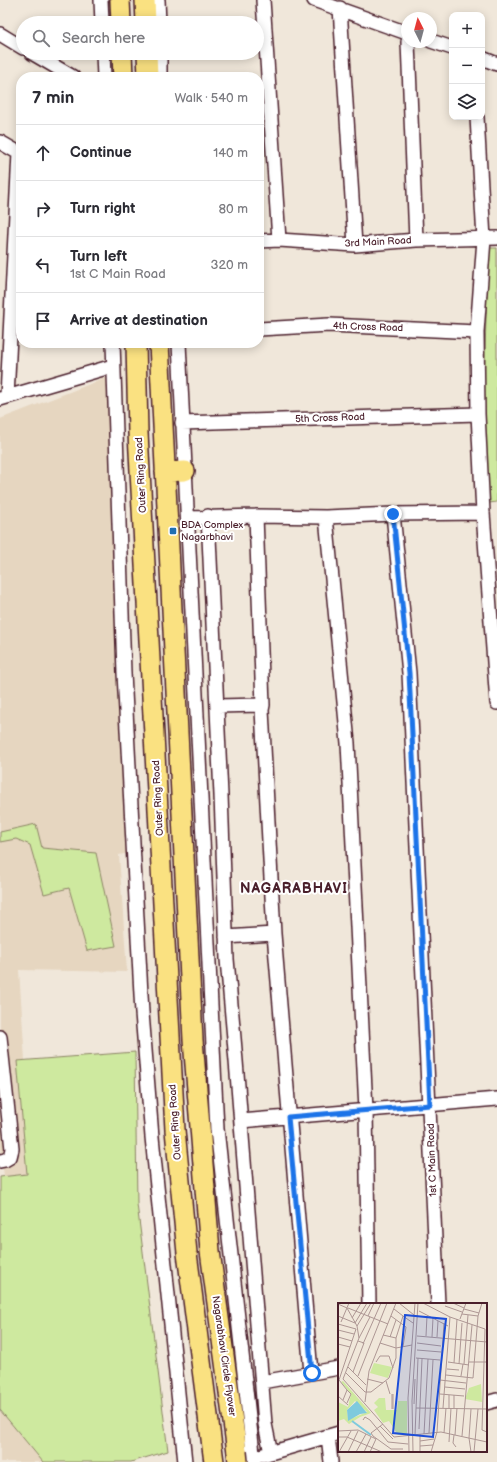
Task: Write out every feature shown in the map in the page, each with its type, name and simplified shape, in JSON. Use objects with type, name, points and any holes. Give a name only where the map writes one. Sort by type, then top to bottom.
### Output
[{"type":"highway","points":[[120,0],[121,16]]},
{"type":"highway","points":[[145,0],[146,16]]},
{"type":"highway","points":[[122,60],[123,72]]},
{"type":"highway","points":[[147,60],[148,72]]},
{"type":"highway","name":"Outer Ring Road","points":[[136,348],[138,433],[175,1122],[187,1253],[234,1459]]},
{"type":"highway","points":[[159,348],[165,472],[185,471]]},
{"type":"highway","name":"Nagarabhavi Circle Flyover","points":[[165,472],[193,1040],[210,1250],[234,1459]]},
{"type":"street","points":[[101,0],[102,16]]},
{"type":"street","points":[[158,0],[159,16]]},
{"type":"street","points":[[263,0],[279,240]]},
{"type":"street","points":[[314,0],[401,31]]},
{"type":"street","points":[[340,8],[355,245]]},
{"type":"street","points":[[0,34],[16,44]]},
{"type":"street","points":[[437,43],[449,47]]},
{"type":"street","points":[[408,48],[416,240]]},
{"type":"street","points":[[485,59],[497,64]]},
{"type":"street","points":[[44,60],[64,72]]},
{"type":"street","points":[[103,60],[104,72]]},
{"type":"street","points":[[160,60],[160,72]]},
{"type":"street","points":[[477,120],[484,239],[477,332],[478,414],[483,513],[497,703]]},
{"type":"street","points":[[0,142],[16,151]]},
{"type":"street","points":[[16,214],[4,398],[114,366]]},
{"type":"street","name":"3rd Main Road","points":[[264,241],[279,240],[355,245],[416,240],[497,238]]},
{"type":"street","name":"4th Cross Road","points":[[264,329],[329,325],[477,332]]},
{"type":"street","points":[[113,348],[124,673],[142,1013],[152,1137],[185,1462]]},
{"type":"street","points":[[179,348],[234,1459],[272,1453],[333,1434],[331,1462]]},
{"type":"street","name":"5th Cross Road","points":[[182,423],[478,414]]},
{"type":"street","points":[[188,518],[208,516],[326,517],[393,514],[483,513]]},
{"type":"street","name":"1st C Main Road","points":[[393,514],[409,673],[438,1303]]},
{"type":"street","points":[[208,516],[227,959],[262,1382],[266,1424],[272,1453]]},
{"type":"street","points":[[256,516],[262,710],[274,934],[288,1117],[312,1373]]},
{"type":"street","points":[[326,517],[348,743],[366,1110],[369,1303]]},
{"type":"street","points":[[217,706],[263,705]]},
{"type":"street","points":[[226,937],[274,934]]},
{"type":"street","points":[[0,1037],[12,1149],[10,1157],[0,1161]]},
{"type":"street","points":[[241,1121],[497,1099]]},
{"type":"street","points":[[262,1382],[338,1368]]},
{"type":"street","points":[[487,1403],[497,1400]]},
{"type":"shaded area","points":[[108,377],[129,853],[119,855],[127,972],[19,970],[25,1060],[17,1061],[27,1174],[4,1177],[0,1137],[0,419]]},
{"type":"shaded area","points":[[0,1410],[43,1462],[0,1462]]},
{"type":"green space","points":[[488,248],[497,248],[497,502],[489,503],[484,388]]},
{"type":"green space","points":[[36,824],[42,848],[96,853],[116,946],[87,951],[69,888],[44,894],[30,845],[16,839],[0,842],[0,832]]},
{"type":"green space","points":[[135,1052],[137,1204],[168,1451],[131,1462],[43,1462],[0,1410],[0,1177],[27,1174],[17,1061]]},
{"type":"place","name":"BDA Complex Nagarbhavi","points":[[173,531]]},
{"type":"district","name":"NAGARABHAVI","points":[[294,888]]},
{"type":"route","points":[[312,1373],[288,1117],[430,1105],[409,673],[393,514]]}]
